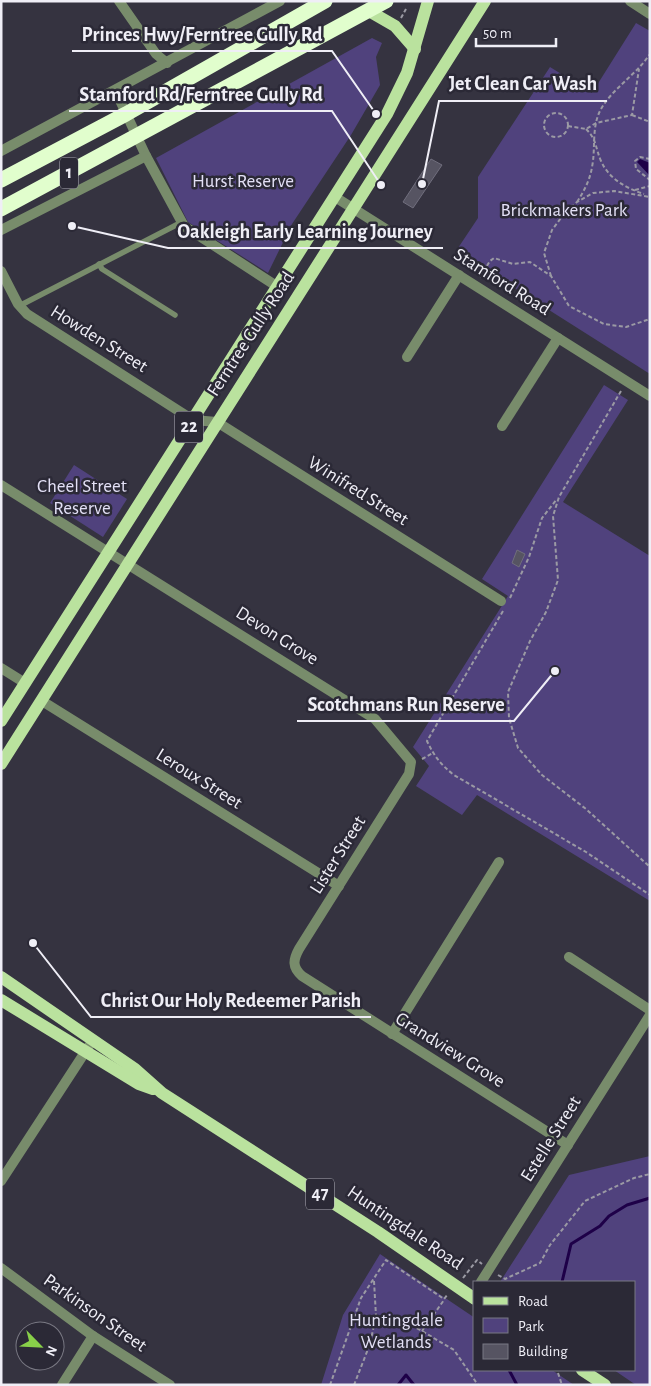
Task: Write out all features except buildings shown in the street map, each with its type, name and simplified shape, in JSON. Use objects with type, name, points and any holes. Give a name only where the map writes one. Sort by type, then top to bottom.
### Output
[{"type":"highway","name":"1","points":[[1,180],[126,114],[325,1]]},
{"type":"highway","name":"1","points":[[1,208],[386,1]]},
{"type":"main road","name":"Ferntree Gully Road","points":[[1,721],[109,554],[394,102],[415,49],[428,1]]},
{"type":"main road","name":"Ferntree Gully Road","points":[[1,764],[216,422],[485,1]]},
{"type":"main road","points":[[369,11],[395,26],[415,49]]},
{"type":"main road","name":"Huntingdale Road","points":[[1,977],[135,1069],[162,1093],[473,1295]]},
{"type":"main road","name":"Huntingdale Road","points":[[1,1000],[139,1084],[162,1093]]},
{"type":"main road","points":[[584,1371],[605,1385]]},
{"type":"street","points":[[1,151],[116,92],[280,1]]},
{"type":"street","points":[[630,1],[650,14]]},
{"type":"street","points":[[124,3],[151,57],[152,72]]},
{"type":"street","points":[[141,34],[156,54],[167,63]]},
{"type":"street","points":[[116,92],[136,137],[182,222],[192,232],[278,287]]},
{"type":"street","points":[[1,230],[146,156]]},
{"type":"street","name":"Stamford Road","points":[[335,197],[650,396]]},
{"type":"street","name":"Howden Street","points":[[1,271],[20,306],[27,314],[194,420]]},
{"type":"street","points":[[407,357],[459,275]]},
{"type":"street","points":[[502,426],[558,338]]},
{"type":"street","name":"Winifred Street","points":[[194,420],[216,422],[501,601]]},
{"type":"street","name":"Devon Grove","points":[[1,485],[109,554],[127,563],[369,714],[403,752],[411,765]]},
{"type":"street","points":[[1,668],[25,683]]},
{"type":"street","name":"Leroux Street","points":[[42,701],[338,886]]},
{"type":"street","name":"Lister Street","points":[[294,963],[299,949],[406,782],[411,765]]},
{"type":"street","points":[[392,1034],[499,862]]},
{"type":"street","points":[[569,957],[650,1010]]},
{"type":"street","name":"Grandview Grove","points":[[294,963],[302,976],[568,1144]]},
{"type":"street","name":"Estelle Street","points":[[483,1281],[568,1144],[646,1029],[650,1015]]},
{"type":"street","points":[[1,1181],[93,1040]]},
{"type":"street","name":"Parkinson Street","points":[[1,1268],[93,1336],[170,1385]]},
{"type":"street","points":[[62,1385],[93,1336]]},
{"type":"lane","points":[[20,306],[182,222]]},
{"type":"lane","points":[[99,264],[102,269],[175,315]]},
{"type":"path","points":[[398,21],[406,9]]},
{"type":"path","points":[[577,202],[586,187],[593,166],[596,123],[601,110],[639,69],[650,54]]},
{"type":"path","points":[[632,115],[639,69]]},
{"type":"path","points":[[556,113],[566,118],[568,126],[564,133],[553,136],[547,131],[545,124],[548,116],[556,113]]},
{"type":"path","points":[[586,129],[596,123],[632,115],[650,122]]},
{"type":"path","points":[[568,126],[586,129],[594,138],[601,161],[609,174],[634,191],[649,196]]},
{"type":"path","points":[[650,159],[640,157],[635,160],[636,169],[650,180]]},
{"type":"path","points":[[634,191],[650,186]]},
{"type":"path","points":[[649,196],[614,191],[593,193],[577,202],[564,214],[552,230],[544,254],[551,276],[569,306],[604,324],[626,327],[650,319]]},
{"type":"path","points":[[475,286],[490,261],[494,258],[513,264],[530,262],[551,276]]},
{"type":"path","points":[[627,382],[559,497],[542,518],[529,557],[503,612],[427,741],[442,766],[454,776],[586,852],[650,895]]},
{"type":"path","points":[[559,497],[553,516],[558,580],[546,612],[530,641],[508,692],[509,718],[518,748],[542,775],[586,809],[650,867]]},
{"type":"path","points":[[422,1331],[444,1299],[477,1260],[505,1279],[528,1270],[540,1262],[550,1245],[585,1201],[634,1178],[650,1174]]},
{"type":"path","points":[[330,1385],[362,1298],[386,1260],[444,1299]]},
{"type":"path","points":[[354,1385],[370,1344],[376,1316],[374,1281]]},
{"type":"path","points":[[376,1316],[410,1324],[454,1350],[478,1385]]},
{"type":"path","points":[[558,1373],[562,1385]]},
{"type":"green space","name":"Brickmakers Park","points":[[636,23],[650,31],[650,374],[456,251],[478,218],[478,177],[550,67],[592,93]]},
{"type":"green space","name":"Hurst Reserve","points":[[372,38],[382,43],[376,57],[380,85],[351,135],[292,224],[268,273],[188,222],[156,158]]},
{"type":"green space","points":[[604,385],[628,400],[563,502],[650,556],[650,901],[477,795],[462,815],[416,786],[429,766],[413,747],[508,596],[482,579]]},
{"type":"green space","name":"Cheel Street Reserve","points":[[74,465],[127,499],[103,537],[50,503]]},
{"type":"green space","points":[[650,1156],[650,1385],[636,1385],[615,1371],[636,1371],[636,1281],[501,1281],[569,1175]]},
{"type":"green space","name":"Huntingdale Wetlands","points":[[380,1254],[473,1317],[473,1371],[553,1371],[574,1385],[321,1385],[343,1315]]},
{"type":"shaded area","points":[[640,159],[650,163],[650,176],[637,162]]},
{"type":"waterway","points":[[562,1281],[571,1244],[600,1226],[609,1216],[627,1205],[650,1198]]},
{"type":"waterway","points":[[510,1371],[517,1385]]},
{"type":"waterway","points":[[398,1385],[406,1375],[414,1385]]},
{"type":"place","name":"Princes Hwy/Ferntree Gully Rd","points":[[376,114]]},
{"type":"place","name":"Jet Clean Car Wash","points":[[422,184]]},
{"type":"place","name":"Stamford Rd/Ferntree Gully Rd","points":[[381,185]]},
{"type":"place","name":"Oakleigh Early Learning Journey","points":[[72,226]]},
{"type":"place","name":"Scotchmans Run Reserve","points":[[555,671]]},
{"type":"place","name":"Christ Our Holy Redeemer Parish","points":[[33,943]]}]
